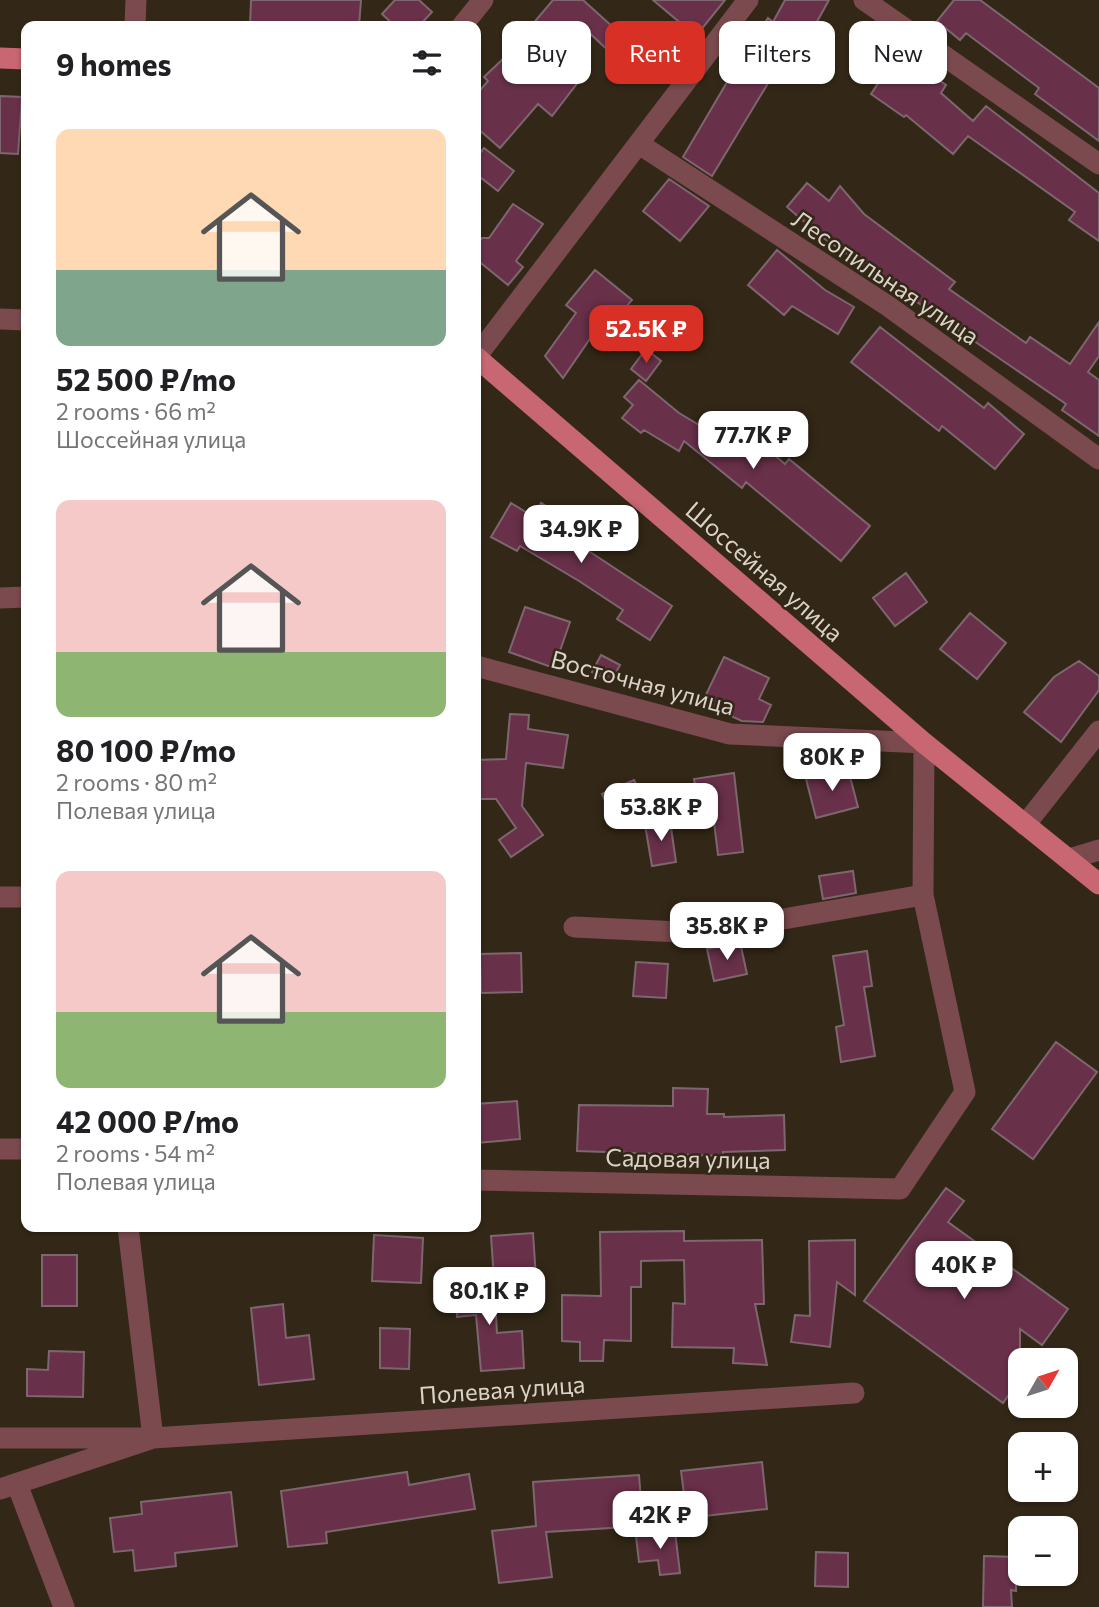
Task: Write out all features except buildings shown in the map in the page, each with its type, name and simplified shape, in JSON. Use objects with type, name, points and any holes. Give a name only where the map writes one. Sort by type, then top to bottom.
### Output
[{"type":"main road","points":[[0,58],[21,59]]},
{"type":"main road","name":"Шоссейная улица","points":[[481,361],[924,743],[1099,884]]},
{"type":"street","points":[[135,0],[135,21]]},
{"type":"street","points":[[466,21],[483,0]]},
{"type":"street","points":[[481,350],[748,0]]},
{"type":"street","points":[[864,0],[1099,164]]},
{"type":"street","name":"Лесопильная улица","points":[[639,144],[888,306],[1099,459]]},
{"type":"street","points":[[0,319],[21,320]]},
{"type":"street","points":[[0,598],[21,597]]},
{"type":"street","name":"Восточная улица","points":[[481,667],[730,734],[924,743]]},
{"type":"street","points":[[1025,825],[1099,732]]},
{"type":"street","points":[[574,927],[701,933],[923,895],[924,743]]},
{"type":"street","points":[[1069,859],[1099,850]]},
{"type":"street","name":"Садовая улица","points":[[481,1180],[900,1189],[965,1092],[923,895]]},
{"type":"street","points":[[0,897],[21,897]]},
{"type":"street","points":[[0,1149],[21,1149]]},
{"type":"street","points":[[129,1232],[153,1437]]},
{"type":"street","name":"Полевая улица","points":[[0,1438],[153,1437],[854,1394]]},
{"type":"street","name":"Полевая улица","points":[[9,1486],[153,1437]]},
{"type":"street","points":[[9,1486],[64,1607]]}]
